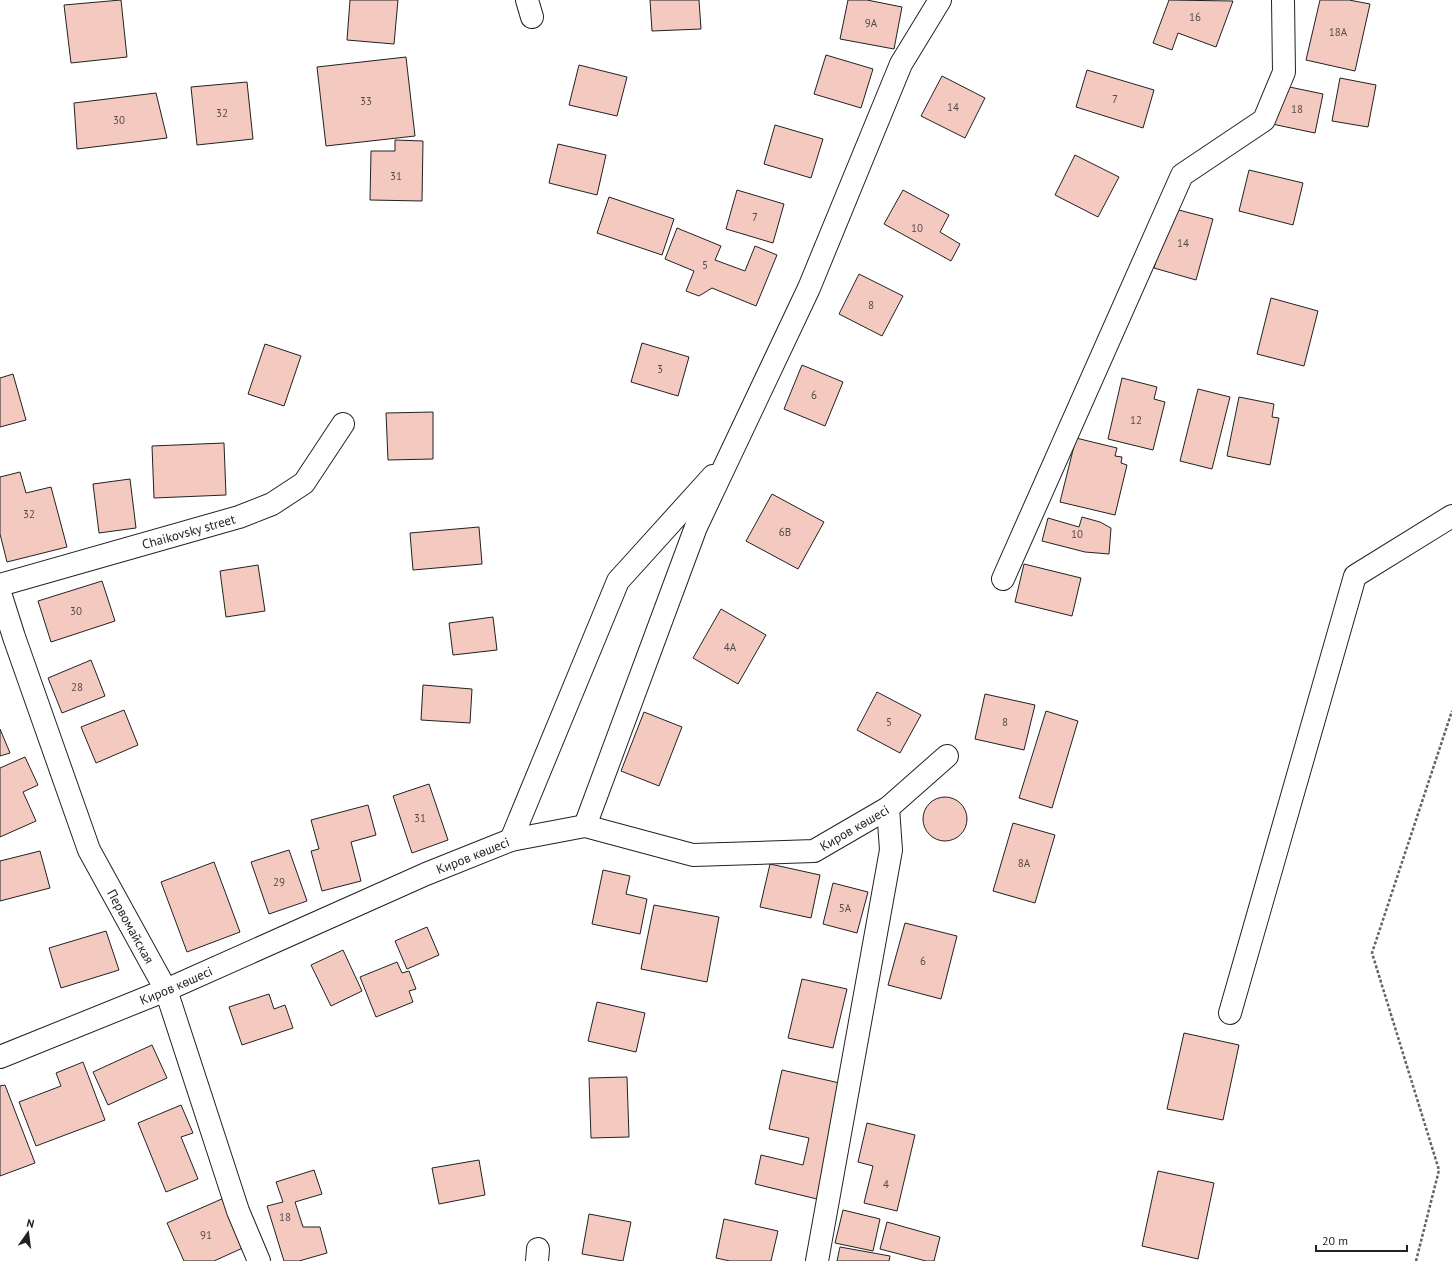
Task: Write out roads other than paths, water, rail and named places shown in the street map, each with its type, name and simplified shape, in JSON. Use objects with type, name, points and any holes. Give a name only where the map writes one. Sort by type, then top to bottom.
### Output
[{"type":"street","points":[[586,826],[696,527],[809,288],[901,64],[940,0]]},
{"type":"street","points":[[1003,579],[1182,175],[1264,120],[1284,72],[1283,0]]},
{"type":"street","name":"Chaikovsky street","points":[[0,586],[239,517],[272,504],[304,483],[343,424]]},
{"type":"street","points":[[511,840],[618,581],[730,457]]},
{"type":"street","points":[[1230,1013],[1355,576],[1452,516]]},
{"type":"street","name":"Первомайская","points":[[0,593],[89,850],[166,990],[238,1211],[259,1261]]},
{"type":"street","name":"Киров көшесі","points":[[0,1057],[166,990],[426,874],[511,840],[586,826],[693,855],[814,851],[888,808],[947,756]]},
{"type":"street","points":[[817,1261],[891,850],[888,808]]}]
